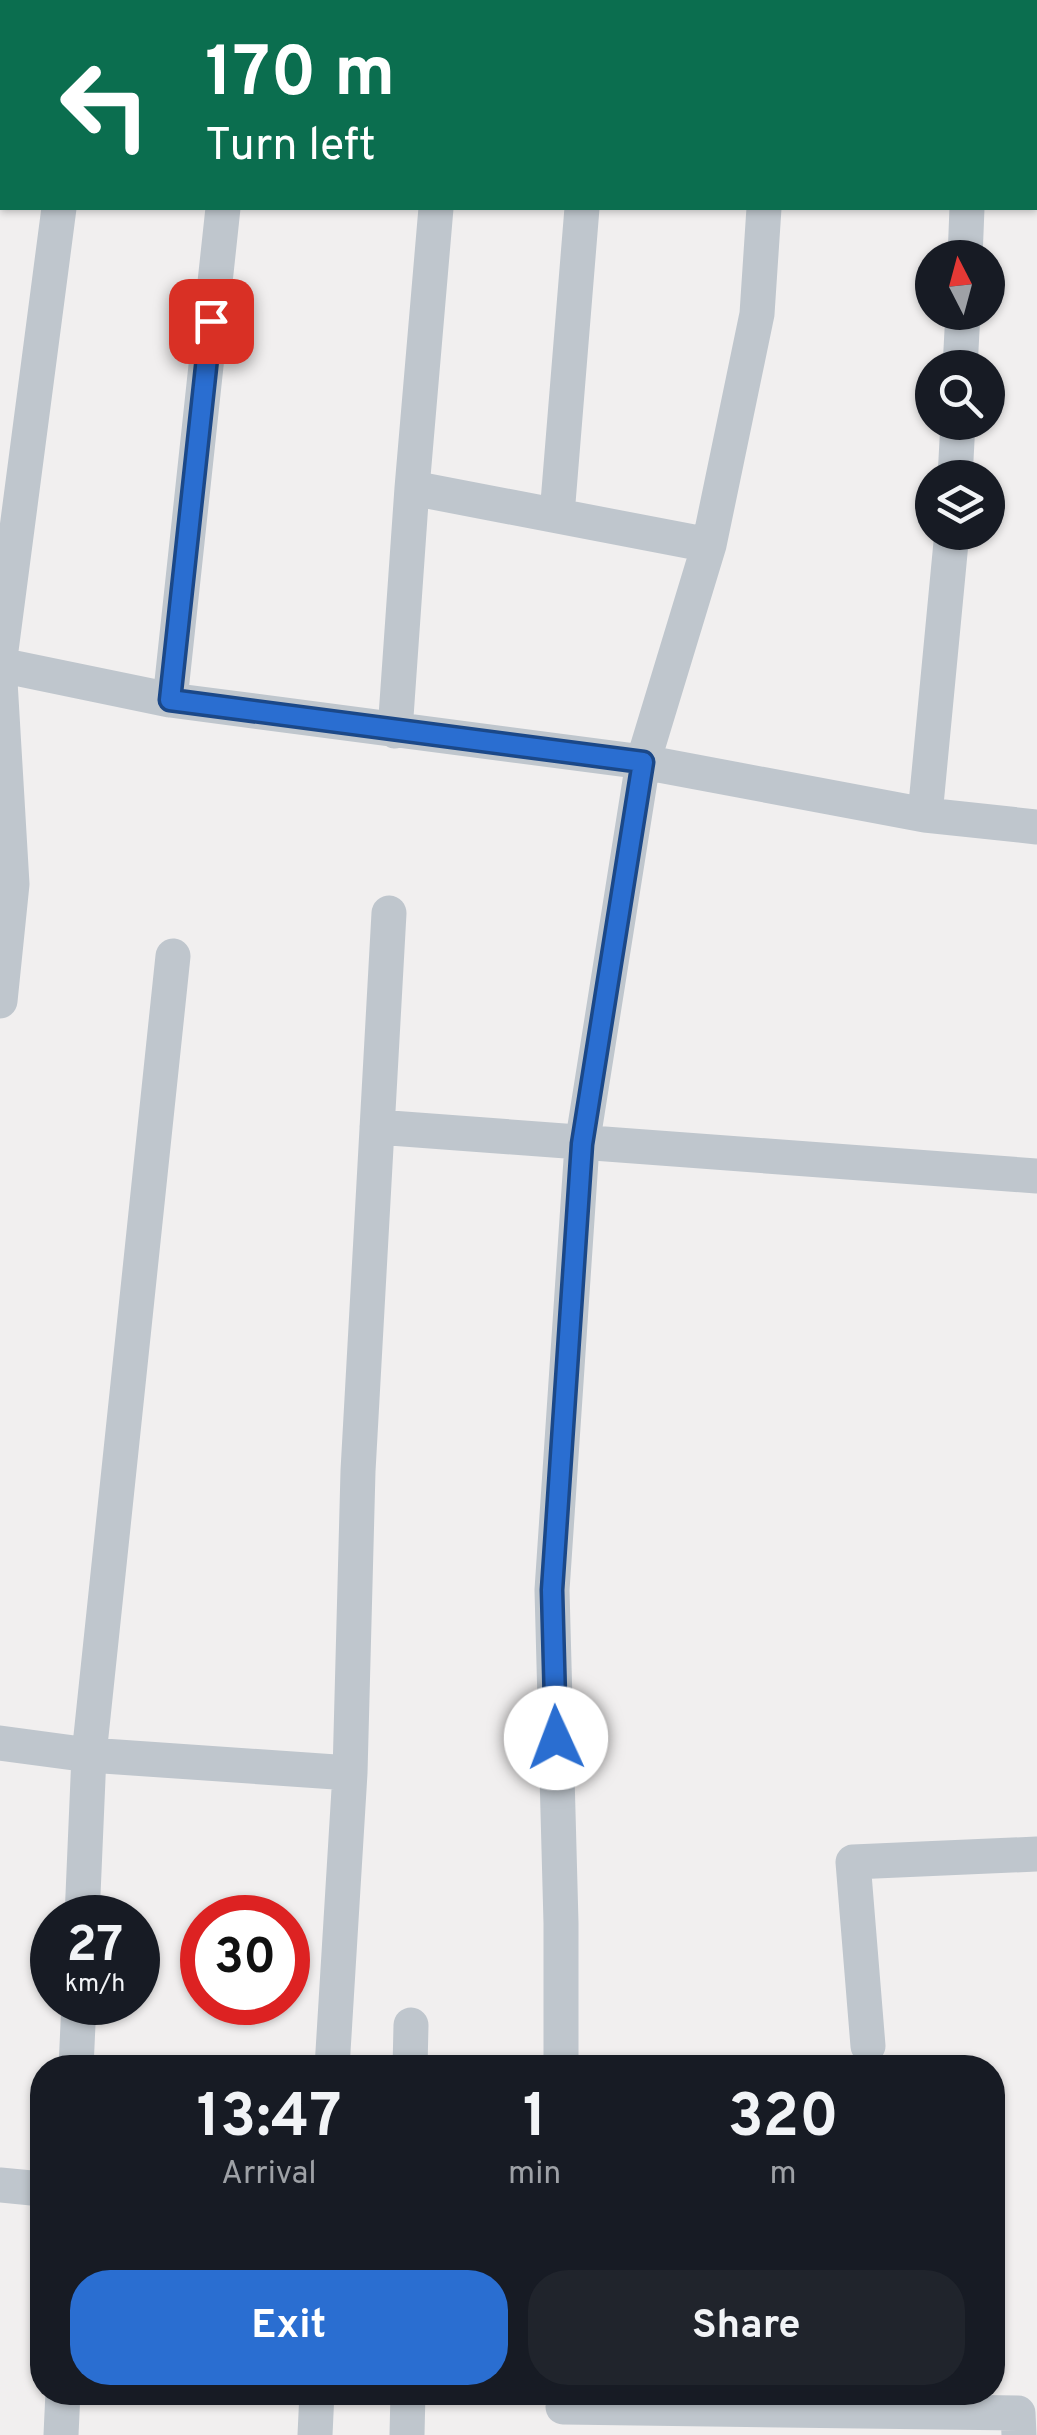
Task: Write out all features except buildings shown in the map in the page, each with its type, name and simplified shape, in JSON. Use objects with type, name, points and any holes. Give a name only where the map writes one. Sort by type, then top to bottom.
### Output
[{"type":"street","points":[[59,210],[0,662],[170,700],[643,762],[925,816],[1037,827]]},
{"type":"street","points":[[170,700],[223,210]]},
{"type":"street","points":[[395,730],[436,210]]},
{"type":"street","points":[[557,515],[582,210]]},
{"type":"street","points":[[561,2055],[562,1923],[552,1590],[582,1144],[643,762],[709,545],[757,314],[764,210]]},
{"type":"street","points":[[966,240],[967,210]]},
{"type":"street","points":[[412,488],[709,545]]},
{"type":"street","points":[[925,816],[950,550]]},
{"type":"street","points":[[0,682],[12,884],[0,1001]]},
{"type":"street","points":[[333,2055],[350,1773],[358,1470],[389,913]]},
{"type":"street","points":[[83,1895],[90,1754],[173,956]]},
{"type":"street","points":[[377,1128],[1037,1176]]},
{"type":"street","points":[[0,1742],[90,1754],[350,1773]]},
{"type":"street","points":[[868,2046],[853,1862],[1037,1854]]},
{"type":"street","points":[[410,2055],[411,2024]]},
{"type":"street","points":[[77,2055],[78,2025]]},
{"type":"street","points":[[0,2185],[30,2188]]},
{"type":"street","points":[[61,2435],[62,2405]]},
{"type":"street","points":[[315,2435],[316,2405]]},
{"type":"street","points":[[408,2405],[408,2435]]},
{"type":"street","points":[[563,2411],[1018,2413],[1019,2435]]},
{"type":"route","points":[[211,321],[170,700],[643,762],[582,1144],[552,1590],[556,1738]]}]
